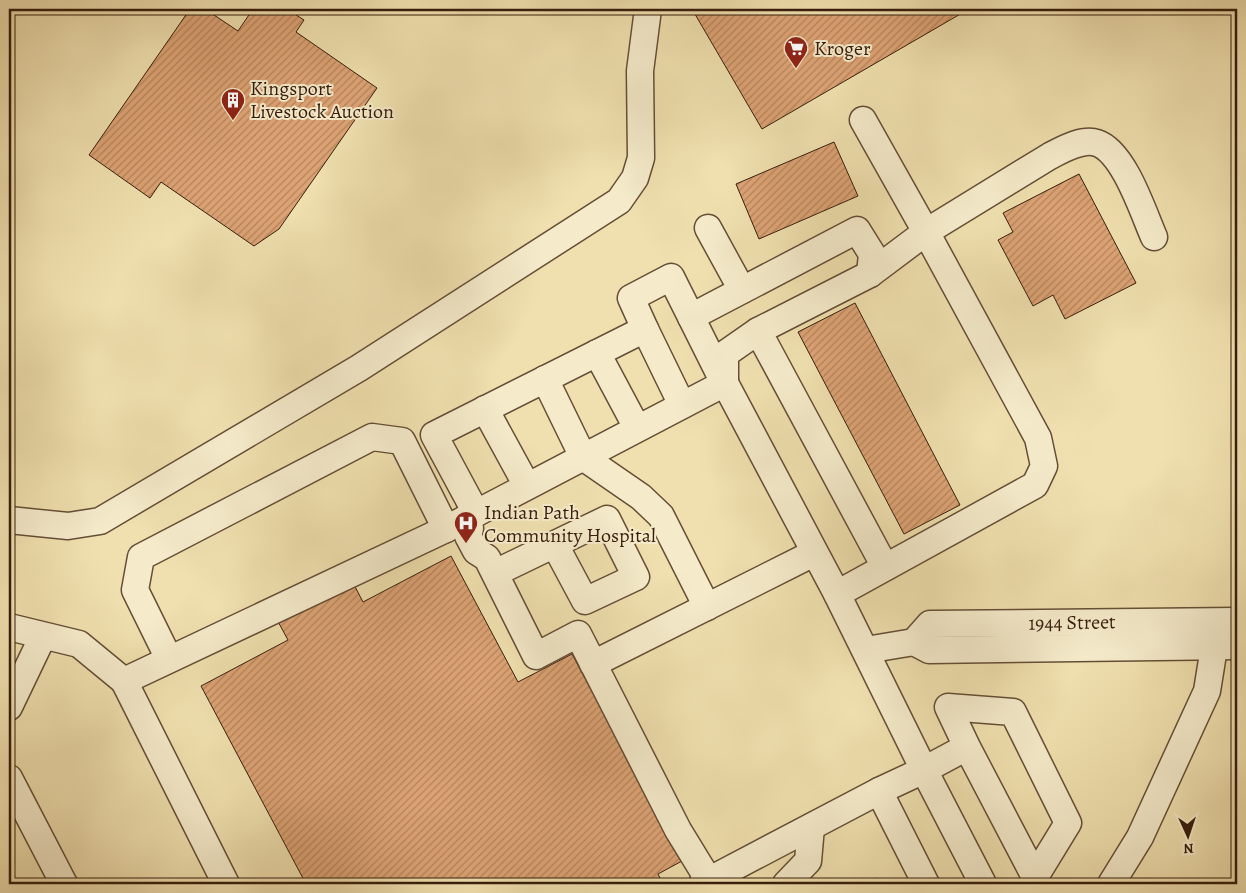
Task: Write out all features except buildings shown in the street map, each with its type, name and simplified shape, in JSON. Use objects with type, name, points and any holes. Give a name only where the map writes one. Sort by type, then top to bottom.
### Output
[{"type":"street","points":[[9,520],[68,526],[100,521],[359,368],[619,201],[635,178],[641,158],[640,71],[648,9]]},
{"type":"street","points":[[837,594],[1035,485],[1044,466],[1038,438],[863,120]]},
{"type":"street","points":[[725,383],[725,354],[758,331],[870,274],[926,232],[1050,156],[1070,146],[1096,142],[1108,149],[1120,164],[1154,237]]},
{"type":"street","points":[[708,228],[742,290]]},
{"type":"street","points":[[691,317],[857,230],[872,254],[870,274]]},
{"type":"street","points":[[682,405],[631,298],[671,277],[866,650],[924,770],[983,884]]},
{"type":"street","points":[[645,329],[434,436],[443,452],[468,536],[476,551],[491,565],[536,656],[578,634],[707,883],[879,791],[967,747]]},
{"type":"street","points":[[758,331],[885,567]]},
{"type":"street","points":[[597,353],[638,428]]},
{"type":"street","points":[[545,379],[582,457],[640,498],[661,516],[706,607]]},
{"type":"street","points":[[124,681],[464,522],[527,486],[725,383]]},
{"type":"street","points":[[486,409],[527,486]]},
{"type":"street","points":[[169,660],[136,590],[141,557],[372,437],[402,442],[414,469],[464,522]]},
{"type":"street","points":[[414,469],[443,452]]},
{"type":"street","points":[[491,565],[554,545]]},
{"type":"street","points":[[593,664],[814,553]]},
{"type":"street","name":"1944 Street","points":[[866,650],[914,642],[930,624],[1227,633]]},
{"type":"street","points":[[9,627],[79,644],[124,681],[226,884]]},
{"type":"street","points":[[1111,884],[1140,837],[1207,691],[1227,633]]},
{"type":"street","points":[[9,707],[43,636]]},
{"type":"street","points":[[948,707],[1013,712],[1068,823],[1035,877],[1017,842],[967,747],[948,707]]},
{"type":"street","points":[[9,778],[64,884]]},
{"type":"street","points":[[879,791],[926,884]]},
{"type":"street","points":[[786,884],[808,861],[811,827]]},
{"type":"place","name":"Kroger","points":[[796,69]]},
{"type":"place","name":"Kingsport Livestock Auction","points":[[233,121]]},
{"type":"place","name":"Indian Path Community Hospital","points":[[466,544]]}]
